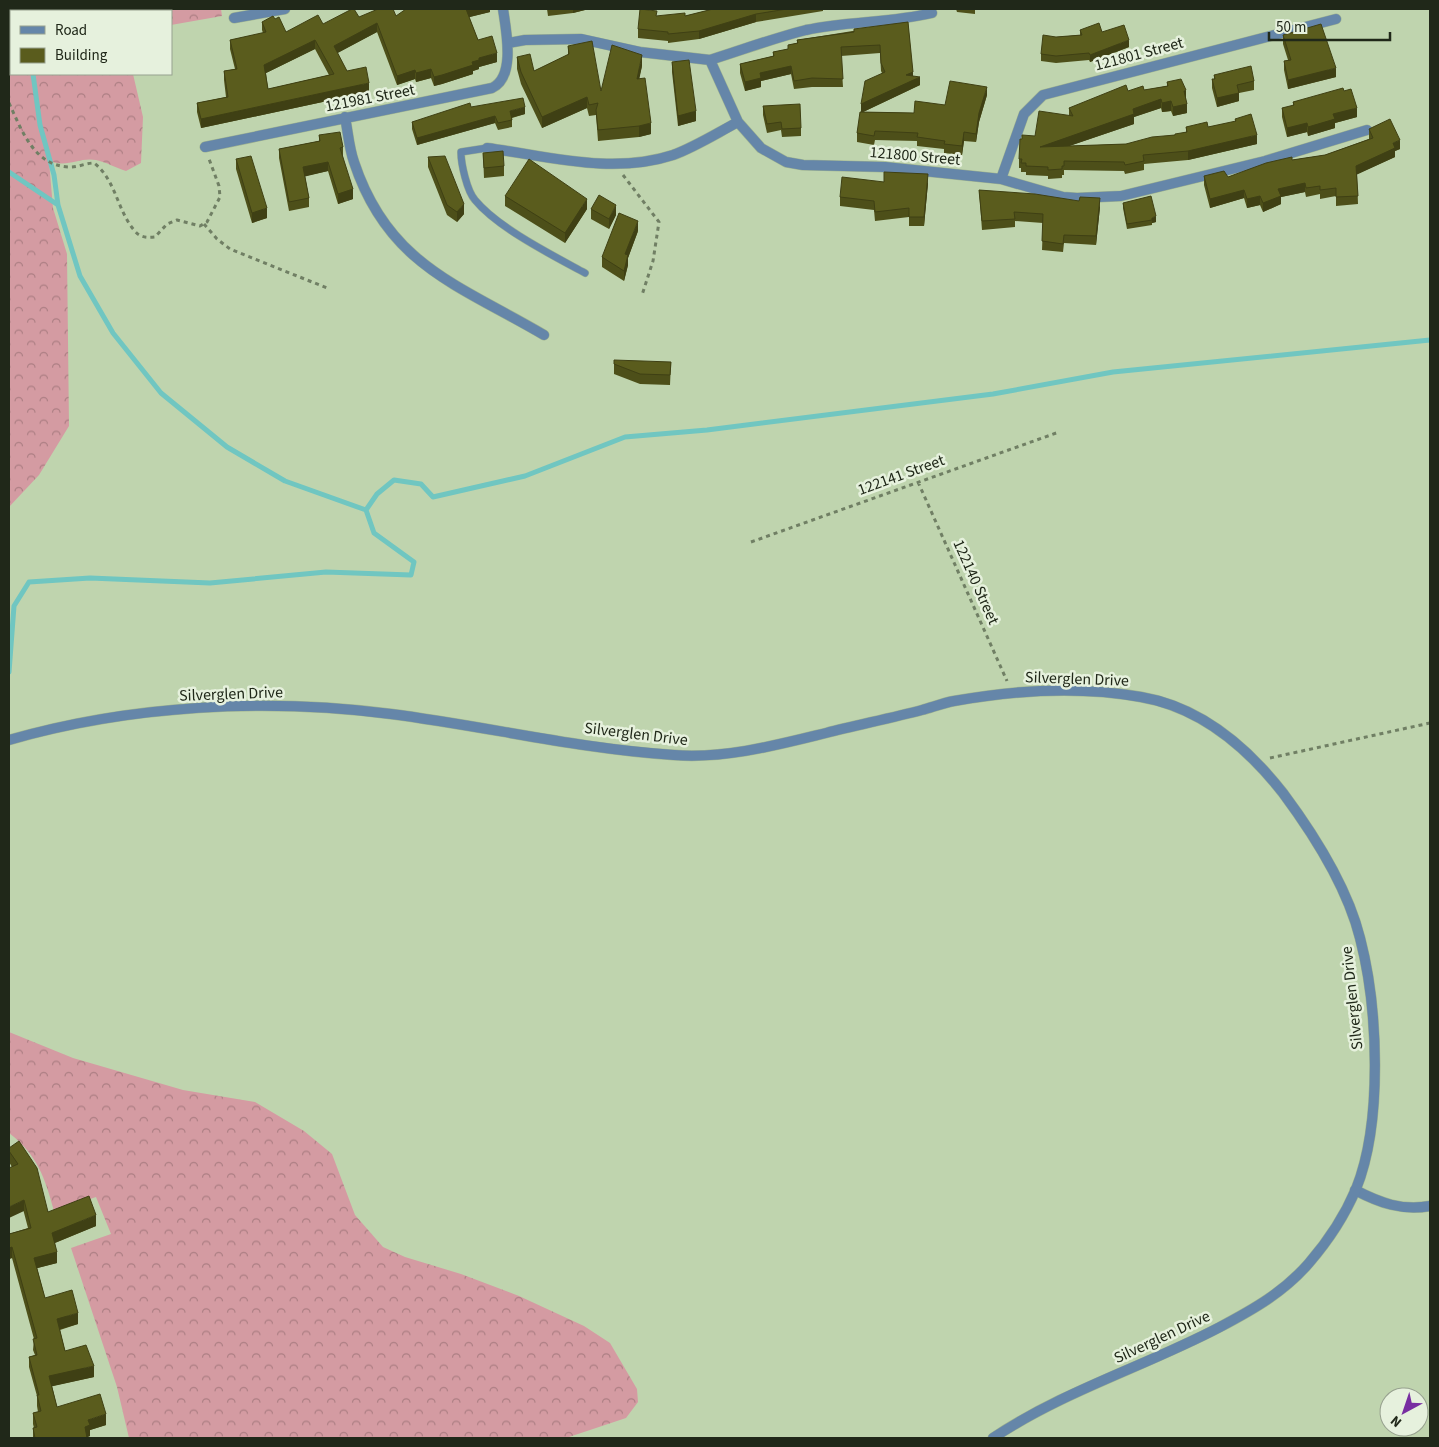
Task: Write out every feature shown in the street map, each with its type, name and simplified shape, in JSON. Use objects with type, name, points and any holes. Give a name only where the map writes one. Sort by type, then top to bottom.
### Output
[{"type":"street","points":[[234,18],[285,9]]},
{"type":"street","name":"121981 Street","points":[[205,147],[492,88],[500,84],[504,75],[508,43],[503,9]]},
{"type":"street","points":[[508,43],[525,40],[581,39],[640,52],[710,60],[805,30],[851,23],[904,20],[932,14]]},
{"type":"street","name":"121801 Street","points":[[1001,179],[1024,114],[1036,101],[1051,91],[1336,20]]},
{"type":"street","name":"121800 Street","points":[[710,60],[738,122],[761,148],[786,162],[803,165],[885,167],[1001,179],[1064,197],[1093,199],[1121,196],[1265,161],[1368,130]]},
{"type":"street","points":[[345,117],[353,160],[363,188],[392,236],[410,254],[441,277],[544,335]]},
{"type":"street","points":[[487,148],[586,163],[615,165],[646,162],[673,155],[738,122]]},
{"type":"street","name":"Silverglen Drive","points":[[9,740],[73,724],[150,713],[230,706],[300,707],[385,713],[513,735],[649,753],[699,756],[756,749],[948,702],[1012,693],[1109,692],[1148,698],[1190,713],[1218,729],[1256,761],[1287,798],[1315,840],[1336,878],[1360,935],[1371,999],[1374,1048],[1371,1128],[1363,1167],[1355,1190],[1322,1247],[1292,1281],[1275,1295],[1248,1313],[1203,1336],[1051,1405],[993,1438]]},
{"type":"street","points":[[1355,1190],[1390,1206],[1406,1208],[1430,1206]]},
{"type":"lane","points":[[487,148],[461,152],[471,195],[475,201],[502,224],[585,273]]},
{"type":"path","points":[[9,103],[30,144],[42,159],[55,165],[75,167],[94,162],[101,168],[117,195],[134,232],[145,238],[155,237],[167,224],[178,220],[200,226],[204,224],[215,209],[220,197],[219,186],[205,147]]},
{"type":"path","points":[[615,165],[659,222],[653,261],[642,295]]},
{"type":"path","points":[[204,224],[217,239],[230,249],[327,288]]},
{"type":"path","name":"122141 Street","points":[[751,542],[1059,432]]},
{"type":"path","name":"122140 Street","points":[[918,482],[1012,693]]},
{"type":"path","points":[[1256,761],[1430,723]]},
{"type":"green space","points":[[9,9],[221,9],[222,16],[172,25],[172,10],[10,10],[10,75],[133,75],[143,117],[141,163],[126,171],[104,162],[90,159],[68,163],[49,161],[53,208],[67,254],[69,426],[39,475],[9,507]]},
{"type":"green space","points":[[9,1032],[73,1058],[183,1090],[255,1102],[304,1131],[332,1154],[355,1215],[383,1247],[405,1257],[461,1274],[519,1296],[584,1326],[610,1343],[637,1389],[638,1402],[626,1418],[566,1438],[129,1438],[117,1387],[71,1248],[111,1234],[96,1197],[54,1211],[39,1168],[27,1149],[9,1133]]},
{"type":"building","points":[[352,9],[354,9],[359,17],[378,9],[393,9],[396,16],[406,9],[466,9],[478,40],[492,36],[497,53],[479,58],[479,60],[472,62],[473,65],[434,77],[431,69],[416,73],[415,70],[397,76],[377,23],[334,46],[347,71],[366,67],[369,83],[201,119],[197,103],[228,97],[224,71],[237,69],[230,40],[266,32],[262,22],[273,16],[275,19],[279,17],[286,32],[318,15],[323,24]],"holes":[[[315,40],[334,74],[268,89],[264,65]]]},
{"type":"building","points":[[640,9],[657,11],[656,16],[685,13],[685,16],[713,9],[787,9],[756,14],[699,31],[668,34],[668,32],[638,29]]},
{"type":"building","points":[[908,22],[913,72],[906,75],[920,77],[861,104],[865,81],[885,72],[881,63],[880,45],[841,47],[843,79],[812,78],[794,81],[791,66],[760,73],[761,78],[745,82],[740,64],[774,56],[773,52],[788,49],[788,45],[798,43],[797,40],[854,32],[854,29]]},
{"type":"building","points":[[1099,23],[1102,32],[1124,25],[1129,40],[1090,55],[1089,53],[1056,56],[1041,54],[1043,35],[1056,37],[1082,35],[1080,30]]},
{"type":"building","points":[[1321,24],[1336,68],[1288,80],[1284,61],[1291,60],[1283,35]]},
{"type":"building","points":[[592,41],[601,91],[612,45],[642,55],[637,79],[645,78],[651,123],[598,130],[596,110],[598,103],[589,105],[587,97],[542,117],[521,72],[517,57],[530,54],[534,71],[569,54],[568,46]]},
{"type":"building","points":[[689,60],[696,111],[678,116],[672,62]]},
{"type":"building","points":[[1251,66],[1254,81],[1237,85],[1239,93],[1217,98],[1212,79],[1215,79],[1214,75]]},
{"type":"building","points":[[1181,79],[1186,90],[1184,91],[1187,104],[1173,107],[1171,101],[1162,103],[1161,99],[1133,109],[1134,114],[1040,147],[1126,144],[1152,137],[1187,132],[1186,127],[1207,122],[1208,127],[1236,121],[1235,119],[1251,114],[1257,135],[1188,151],[1143,155],[1144,161],[1125,165],[1124,162],[1064,161],[1062,169],[1048,170],[1048,167],[1026,166],[1026,163],[1021,163],[1022,159],[1019,159],[1020,139],[1022,139],[1022,135],[1035,136],[1039,111],[1073,116],[1069,108],[1126,85],[1128,91],[1143,86],[1144,90],[1168,86],[1167,82]]},
{"type":"building","points":[[950,81],[987,87],[979,113],[976,134],[964,132],[962,146],[944,144],[945,141],[917,137],[918,133],[875,131],[874,136],[857,133],[860,112],[914,113],[915,101],[945,105]]},
{"type":"building","points":[[1343,88],[1344,91],[1351,89],[1357,108],[1333,114],[1335,119],[1308,127],[1307,123],[1287,128],[1282,108],[1294,105],[1293,102]]},
{"type":"building","points":[[523,98],[525,107],[510,111],[512,120],[498,123],[495,116],[417,138],[412,122],[470,103],[471,107]]},
{"type":"building","points":[[800,104],[801,128],[782,129],[781,122],[767,124],[763,106]]},
{"type":"building","points":[[1390,119],[1400,140],[1393,143],[1395,148],[1356,166],[1358,196],[1336,197],[1336,188],[1320,190],[1320,186],[1306,188],[1305,183],[1278,189],[1281,196],[1263,203],[1260,196],[1247,199],[1244,190],[1210,199],[1204,176],[1224,171],[1228,177],[1266,163],[1292,157],[1292,160],[1325,155],[1373,138],[1369,129]]},
{"type":"building","points":[[340,132],[343,147],[340,148],[353,189],[338,194],[328,162],[303,167],[309,198],[289,202],[279,149],[320,141],[319,135]]},
{"type":"building","points":[[503,151],[504,166],[484,168],[483,153]]},
{"type":"building","points":[[251,156],[267,208],[252,213],[236,159]]},
{"type":"building","points":[[445,156],[464,204],[457,212],[447,205],[428,157]]},
{"type":"building","points":[[529,159],[587,199],[565,233],[505,196]]},
{"type":"building","points":[[884,172],[928,174],[924,217],[909,217],[909,208],[875,212],[874,201],[840,197],[842,177],[884,182]]},
{"type":"building","points":[[979,190],[1035,194],[1079,201],[1080,197],[1100,198],[1096,236],[1064,235],[1063,244],[1042,241],[1043,214],[1014,212],[1015,219],[982,221]]},
{"type":"building","points":[[599,195],[616,205],[609,219],[591,209]]},
{"type":"building","points":[[1151,196],[1156,216],[1152,220],[1127,224],[1123,203]]},
{"type":"building","points":[[619,213],[638,221],[625,254],[628,255],[624,271],[602,257]]},
{"type":"building","points":[[614,360],[671,362],[670,375],[640,374],[614,364]]},
{"type":"building","points":[[19,1141],[37,1168],[48,1212],[89,1196],[96,1215],[52,1233],[57,1252],[34,1258],[45,1298],[72,1290],[78,1313],[57,1319],[65,1351],[86,1345],[94,1366],[49,1376],[57,1407],[100,1394],[106,1414],[88,1420],[90,1425],[85,1427],[87,1438],[35,1438],[33,1428],[37,1427],[33,1413],[41,1411],[37,1395],[39,1395],[29,1357],[37,1355],[33,1339],[37,1338],[12,1247],[9,1248],[9,1234],[31,1228],[24,1200],[9,1207],[9,1168],[18,1164],[9,1148]]},
{"type":"waterway","points":[[33,75],[40,125],[54,175],[58,205],[80,276],[113,333],[161,393],[227,447],[285,481],[366,510]]},
{"type":"waterway","points":[[9,172],[58,205]]},
{"type":"waterway","points":[[9,672],[14,606],[29,582],[90,578],[210,583],[326,572],[411,575],[414,562],[374,533],[366,510],[377,494],[394,480],[421,484],[433,497],[525,476],[625,437],[707,430],[993,394],[1113,372],[1430,340]]}]
